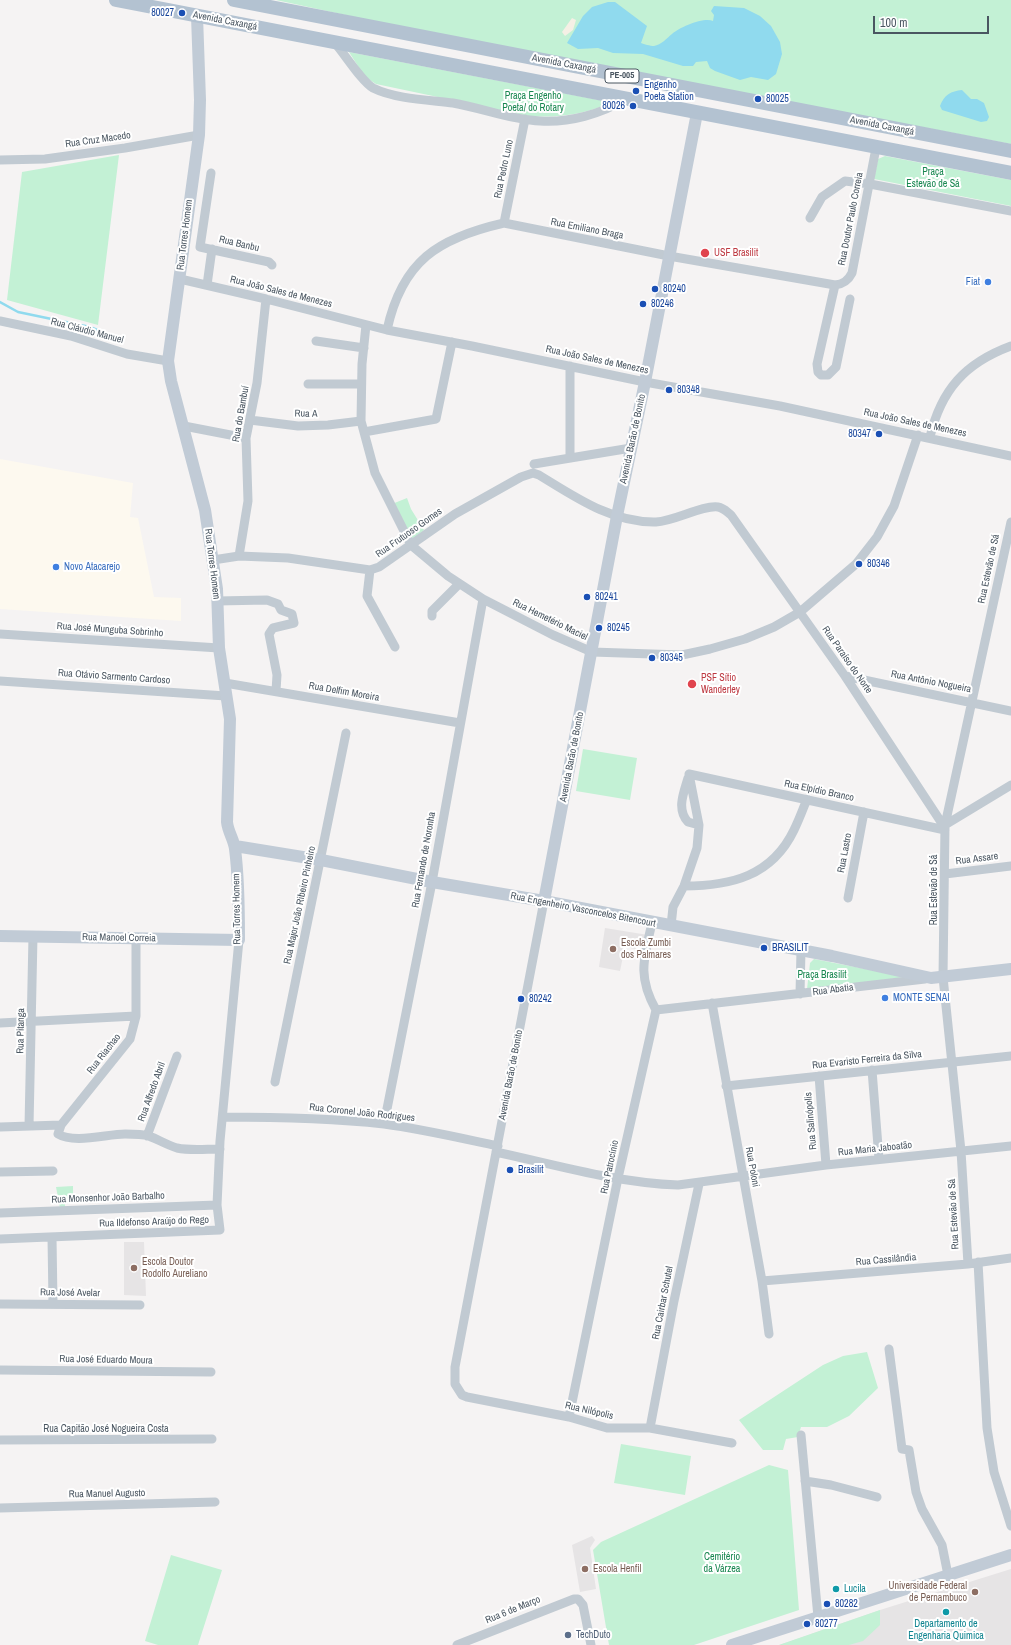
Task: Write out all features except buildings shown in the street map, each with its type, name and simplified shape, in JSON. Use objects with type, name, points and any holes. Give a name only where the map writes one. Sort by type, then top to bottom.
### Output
[{"type":"main road","name":"Avenida Caxangá","points":[[116,0],[1011,174]]},
{"type":"main road","name":"Avenida Caxangá","points":[[234,0],[262,3],[1011,151]]},
{"type":"street","name":"Rua Torres Homem","points":[[197,16],[199,135],[190,191],[180,279],[168,361],[170,381],[184,426],[205,510],[213,560],[217,600],[219,648],[230,719],[228,830],[235,846],[239,893],[239,940],[220,1145]]},
{"type":"street","points":[[334,42],[349,59],[363,79],[372,87],[386,93],[457,104],[539,122],[574,119],[613,107],[626,99]]},
{"type":"street","name":"Avenida Barão de Bonito","points":[[467,1397],[462,1395],[457,1390],[455,1384],[455,1368],[617,516],[645,382],[697,113]]},
{"type":"street","name":"Rua Pedro Luno","points":[[504,223],[525,119]]},
{"type":"street","name":"Rua Cruz Macedo","points":[[0,160],[53,158],[125,148],[199,135]]},
{"type":"street","name":"Rua Doutor Paulo Correia","points":[[835,285],[845,282],[852,273],[876,148]]},
{"type":"street","name":"Rua Banbu","points":[[211,173],[200,247],[269,262],[272,264]]},
{"type":"street","points":[[810,218],[822,197],[845,181],[870,184],[1011,211]]},
{"type":"street","name":"Rua Emiliano Braga","points":[[387,330],[396,297],[402,284],[417,265],[434,249],[456,236],[504,223],[669,256],[835,285]]},
{"type":"street","points":[[206,285],[212,249]]},
{"type":"street","name":"Rua João Sales de Menezes","points":[[180,279],[387,330],[645,382],[780,406],[930,437],[1011,456]]},
{"type":"street","points":[[835,285],[817,364],[818,372],[821,375],[828,375],[836,367],[850,299]]},
{"type":"street","name":"Rua do Bambuí","points":[[240,556],[248,501],[246,438],[257,383],[266,299]]},
{"type":"street","name":"Rua Cláudio Manuel","points":[[0,321],[71,336],[127,354],[168,361]]},
{"type":"street","name":"Rua Hemetério Maciel","points":[[366,325],[361,384],[361,421],[369,456],[375,473],[411,545],[459,584],[483,600],[552,635],[592,652],[682,655],[710,649],[774,627],[800,612],[856,564],[877,537],[894,506],[918,435]]},
{"type":"street","points":[[316,341],[364,348]]},
{"type":"street","points":[[364,432],[436,419],[452,342]]},
{"type":"street","points":[[930,437],[936,414],[951,386],[978,361],[1011,346]]},
{"type":"street","points":[[570,366],[570,458]]},
{"type":"street","points":[[308,384],[361,384]]},
{"type":"street","name":"Rua A","points":[[250,420],[298,426],[328,425],[361,421]]},
{"type":"street","points":[[184,426],[246,438]]},
{"type":"street","points":[[534,464],[631,448]]},
{"type":"street","name":"Rua Frutuoso Gomes","points":[[213,560],[240,556],[288,558],[370,570],[379,567],[455,514],[488,494],[521,477],[536,474],[596,509],[617,516]]},
{"type":"street","name":"Rua Paraíso do Norte","points":[[617,516],[643,522],[658,522],[710,508],[724,509],[731,515],[845,676],[945,828]]},
{"type":"street","name":"Rua Estevão de Sá","points":[[968,1264],[961,1150],[943,977],[945,828],[1011,522]]},
{"type":"street","points":[[370,570],[367,596],[395,647]]},
{"type":"street","points":[[432,616],[432,611],[459,584]]},
{"type":"street","points":[[217,600],[270,600],[278,604],[281,610],[292,614],[294,623],[273,628],[269,634],[278,675],[276,692]]},
{"type":"street","name":"Rua Fernando de Noronha","points":[[384,1124],[432,882],[483,600]]},
{"type":"street","name":"Rua José Munguba Sobrinho","points":[[0,634],[219,648]]},
{"type":"street","name":"Rua Antônio Nogueira","points":[[845,676],[1011,711]]},
{"type":"street","name":"Rua Otávio Sarmento Cardoso","points":[[0,681],[226,696]]},
{"type":"street","name":"Rua Delfim Moreira","points":[[225,683],[460,723]]},
{"type":"street","name":"Rua Major João Ribeiro Pinheiro","points":[[275,1082],[346,733]]},
{"type":"street","points":[[688,776],[681,805],[682,811],[688,822],[699,825]]},
{"type":"street","points":[[671,926],[673,907],[684,886],[697,848],[699,825],[696,804],[688,776]]},
{"type":"street","name":"Rua Elpídio Branco","points":[[688,776],[945,828]]},
{"type":"street","points":[[945,828],[1011,786]]},
{"type":"street","points":[[684,886],[725,884],[744,878],[762,868],[779,854],[794,831],[807,799]]},
{"type":"street","name":"Rua Lastro","points":[[848,898],[864,812]]},
{"type":"street","name":"Rua Engenheiro Vasconcelos Bitencourt","points":[[235,846],[321,860],[432,882],[544,901],[652,923],[801,950],[931,978]]},
{"type":"street","name":"Rua Assare","points":[[945,874],[1011,866]]},
{"type":"street","points":[[652,923],[644,963],[644,983],[648,995],[656,1010]]},
{"type":"street","name":"Rua Manoel Correia","points":[[0,936],[239,940]]},
{"type":"street","name":"Rua Pitanga","points":[[29,1126],[33,936]]},
{"type":"street","name":"Rua Riachao","points":[[61,1125],[122,1051],[130,1039],[136,1016],[136,938]]},
{"type":"street","points":[[800,994],[801,950]]},
{"type":"street","name":"Rua Abatia","points":[[656,1010],[1011,969]]},
{"type":"street","name":"Rua Poloni","points":[[712,1003],[762,1281],[769,1334]]},
{"type":"street","name":"Rua Patrocínio","points":[[569,1417],[618,1178],[656,1010]]},
{"type":"street","points":[[0,1023],[136,1016]]},
{"type":"street","name":"Rua Alfredo Abril","points":[[147,1136],[177,1056]]},
{"type":"street","name":"Rua Evaristo Ferreira da Silva","points":[[726,1086],[1011,1056]]},
{"type":"street","points":[[872,1070],[879,1159]]},
{"type":"street","name":"Rua Salinópolis","points":[[819,1076],[826,1165]]},
{"type":"street","name":"Rua Coronel João Rodrigues","points":[[223,1117],[302,1118],[384,1124],[435,1132],[497,1149],[618,1178],[656,1185],[700,1184],[742,1176]]},
{"type":"street","points":[[0,1127],[61,1125],[58,1134],[67,1137],[125,1134],[147,1136],[178,1148],[192,1150],[220,1145]]},
{"type":"street","name":"Rua Ildefonso Araújo do Rego","points":[[0,1239],[220,1230],[217,1205],[220,1145]]},
{"type":"street","name":"Rua Maria Jaboatão","points":[[742,1176],[879,1159],[1011,1146]]},
{"type":"street","points":[[0,1172],[53,1170]]},
{"type":"street","name":"Rua Cairbar Schutel","points":[[650,1428],[674,1301],[700,1184]]},
{"type":"street","name":"Rua Monsenhor João Barbalho","points":[[0,1213],[217,1205]]},
{"type":"street","points":[[52,1237],[53,1303]]},
{"type":"street","name":"Rua Cassilândia","points":[[762,1281],[968,1264],[1011,1258]]},
{"type":"street","points":[[978,1262],[987,1428],[994,1472],[1011,1526]]},
{"type":"street","name":"Rua José Avelar","points":[[0,1304],[53,1303],[140,1305]]},
{"type":"street","points":[[889,1349],[902,1449],[909,1450],[916,1492],[922,1509],[942,1546],[948,1575]]},
{"type":"street","name":"Rua José Eduardo Moura","points":[[0,1370],[211,1372]]},
{"type":"street","name":"Rua Nilópolis","points":[[467,1397],[569,1417],[608,1428],[650,1428],[732,1443]]},
{"type":"street","points":[[801,1435],[818,1617]]},
{"type":"street","name":"Rua Capitão José Nogueira Costa","points":[[0,1440],[212,1439]]},
{"type":"street","points":[[805,1481],[839,1486],[877,1497]]},
{"type":"street","name":"Rua Manuel Augusto","points":[[0,1508],[215,1502]]},
{"type":"street","points":[[732,1645],[1011,1555]]},
{"type":"street","name":"Rua 6 de Março","points":[[456,1645],[570,1599],[578,1599],[583,1606],[591,1645]]},
{"type":"shaded area","points":[[0,459],[133,483],[130,517],[138,518],[154,597],[181,598],[181,621],[0,609]]},
{"type":"shaded area","name":"Escola Zumbi dos Palmares","points":[[605,928],[648,935],[645,951],[625,947],[620,971],[599,967]]},
{"type":"shaded area","name":"Escola Doutor Rodolfo Aureliano","points":[[124,1242],[144,1242],[146,1296],[124,1295]]},
{"type":"shaded area","name":"Escola Henfil","points":[[592,1536],[595,1540],[590,1548],[596,1589],[580,1592],[572,1545]]},
{"type":"shaded area","name":"Universidade Federal de Pernambuco","points":[[1011,1569],[1011,1645],[779,1645],[880,1610]]},
{"type":"green space","points":[[276,0],[1011,0],[1011,144],[438,35]]},
{"type":"green space","name":"Praça Engenho Poeta/ do Rotary","points":[[349,52],[610,103],[570,115],[528,116],[376,84],[365,77]]},
{"type":"green space","points":[[119,155],[98,325],[7,300],[22,172]]},
{"type":"green space","name":"Praça Estevão de Sá","points":[[885,156],[1011,180],[1011,206],[874,179],[878,159]]},
{"type":"green space","points":[[407,498],[411,509],[424,530],[412,540],[392,504]]},
{"type":"green space","points":[[583,749],[637,758],[630,800],[576,791]]},
{"type":"green space","name":"Praça Brasilit","points":[[814,959],[907,977],[807,989],[810,963]]},
{"type":"green space","points":[[73,1186],[73,1201],[65,1202],[65,1210],[60,1208],[56,1187]]},
{"type":"green space","points":[[867,1352],[878,1388],[849,1416],[827,1427],[801,1427],[798,1437],[786,1439],[783,1450],[763,1450],[739,1420],[823,1365],[843,1356]]},
{"type":"green space","points":[[621,1444],[691,1456],[685,1495],[614,1483]]},
{"type":"green space","name":"Cemitério da Várzea","points":[[769,1465],[788,1470],[799,1610],[694,1645],[609,1645],[593,1550],[601,1542]]},
{"type":"green space","points":[[171,1555],[222,1570],[198,1645],[158,1645],[145,1641]]},
{"type":"green space","points":[[880,1610],[880,1625],[863,1641],[849,1645],[779,1645]]},
{"type":"sand","points":[[572,18],[576,20],[573,30],[565,36],[562,32]]},
{"type":"water","points":[[608,2],[615,2],[647,26],[641,43],[654,46],[686,26],[704,20],[713,21],[714,15],[711,11],[714,6],[744,8],[760,16],[771,26],[780,42],[782,54],[776,74],[768,80],[751,77],[740,80],[715,71],[710,68],[707,61],[696,62],[693,66],[683,66],[643,54],[613,53],[598,48],[578,49],[567,43],[583,16],[592,7]]},
{"type":"water","points":[[962,90],[971,99],[977,99],[984,103],[989,117],[987,121],[981,122],[942,110],[940,106],[946,96],[954,91]]},
{"type":"waterway","points":[[0,302],[18,312],[90,327],[112,336]]},
{"type":"place","name":"80027","points":[[182,13]]},
{"type":"place","name":"Engenho Poeta Station","points":[[636,91]]},
{"type":"place","name":"80025","points":[[758,99]]},
{"type":"place","name":"80026","points":[[633,106]]},
{"type":"place","name":"USF Brasilit","points":[[705,253]]},
{"type":"place","name":"Fiat","points":[[988,282]]},
{"type":"place","name":"80240","points":[[655,289]]},
{"type":"place","name":"80246","points":[[643,304]]},
{"type":"place","name":"80348","points":[[669,390]]},
{"type":"place","name":"80347","points":[[879,434]]},
{"type":"place","name":"80346","points":[[859,564]]},
{"type":"place","name":"Novo Atacarejo","points":[[56,567]]},
{"type":"place","name":"80241","points":[[587,597]]},
{"type":"place","name":"80245","points":[[599,628]]},
{"type":"place","name":"80345","points":[[652,658]]},
{"type":"place","name":"PSF Sítio Wanderley","points":[[692,684]]},
{"type":"place","name":"BRASILIT","points":[[764,948]]},
{"type":"place","name":"Escola Zumbi dos Palmares","points":[[613,949]]},
{"type":"place","name":"MONTE SENAI","points":[[885,998]]},
{"type":"place","name":"80242","points":[[521,999]]},
{"type":"place","name":"Brasilit","points":[[510,1170]]},
{"type":"place","name":"Escola Doutor Rodolfo Aureliano","points":[[134,1268]]},
{"type":"place","name":"Escola Henfil","points":[[585,1569]]},
{"type":"place","name":"Lucila","points":[[836,1589]]},
{"type":"place","name":"Universidade Federal de Pernambuco","points":[[975,1592]]},
{"type":"place","name":"80282","points":[[827,1604]]},
{"type":"place","name":"Departamento de Engenharia Quimica","points":[[946,1612]]},
{"type":"place","name":"80277","points":[[807,1624]]},
{"type":"place","name":"TechDuto","points":[[568,1635]]}]
